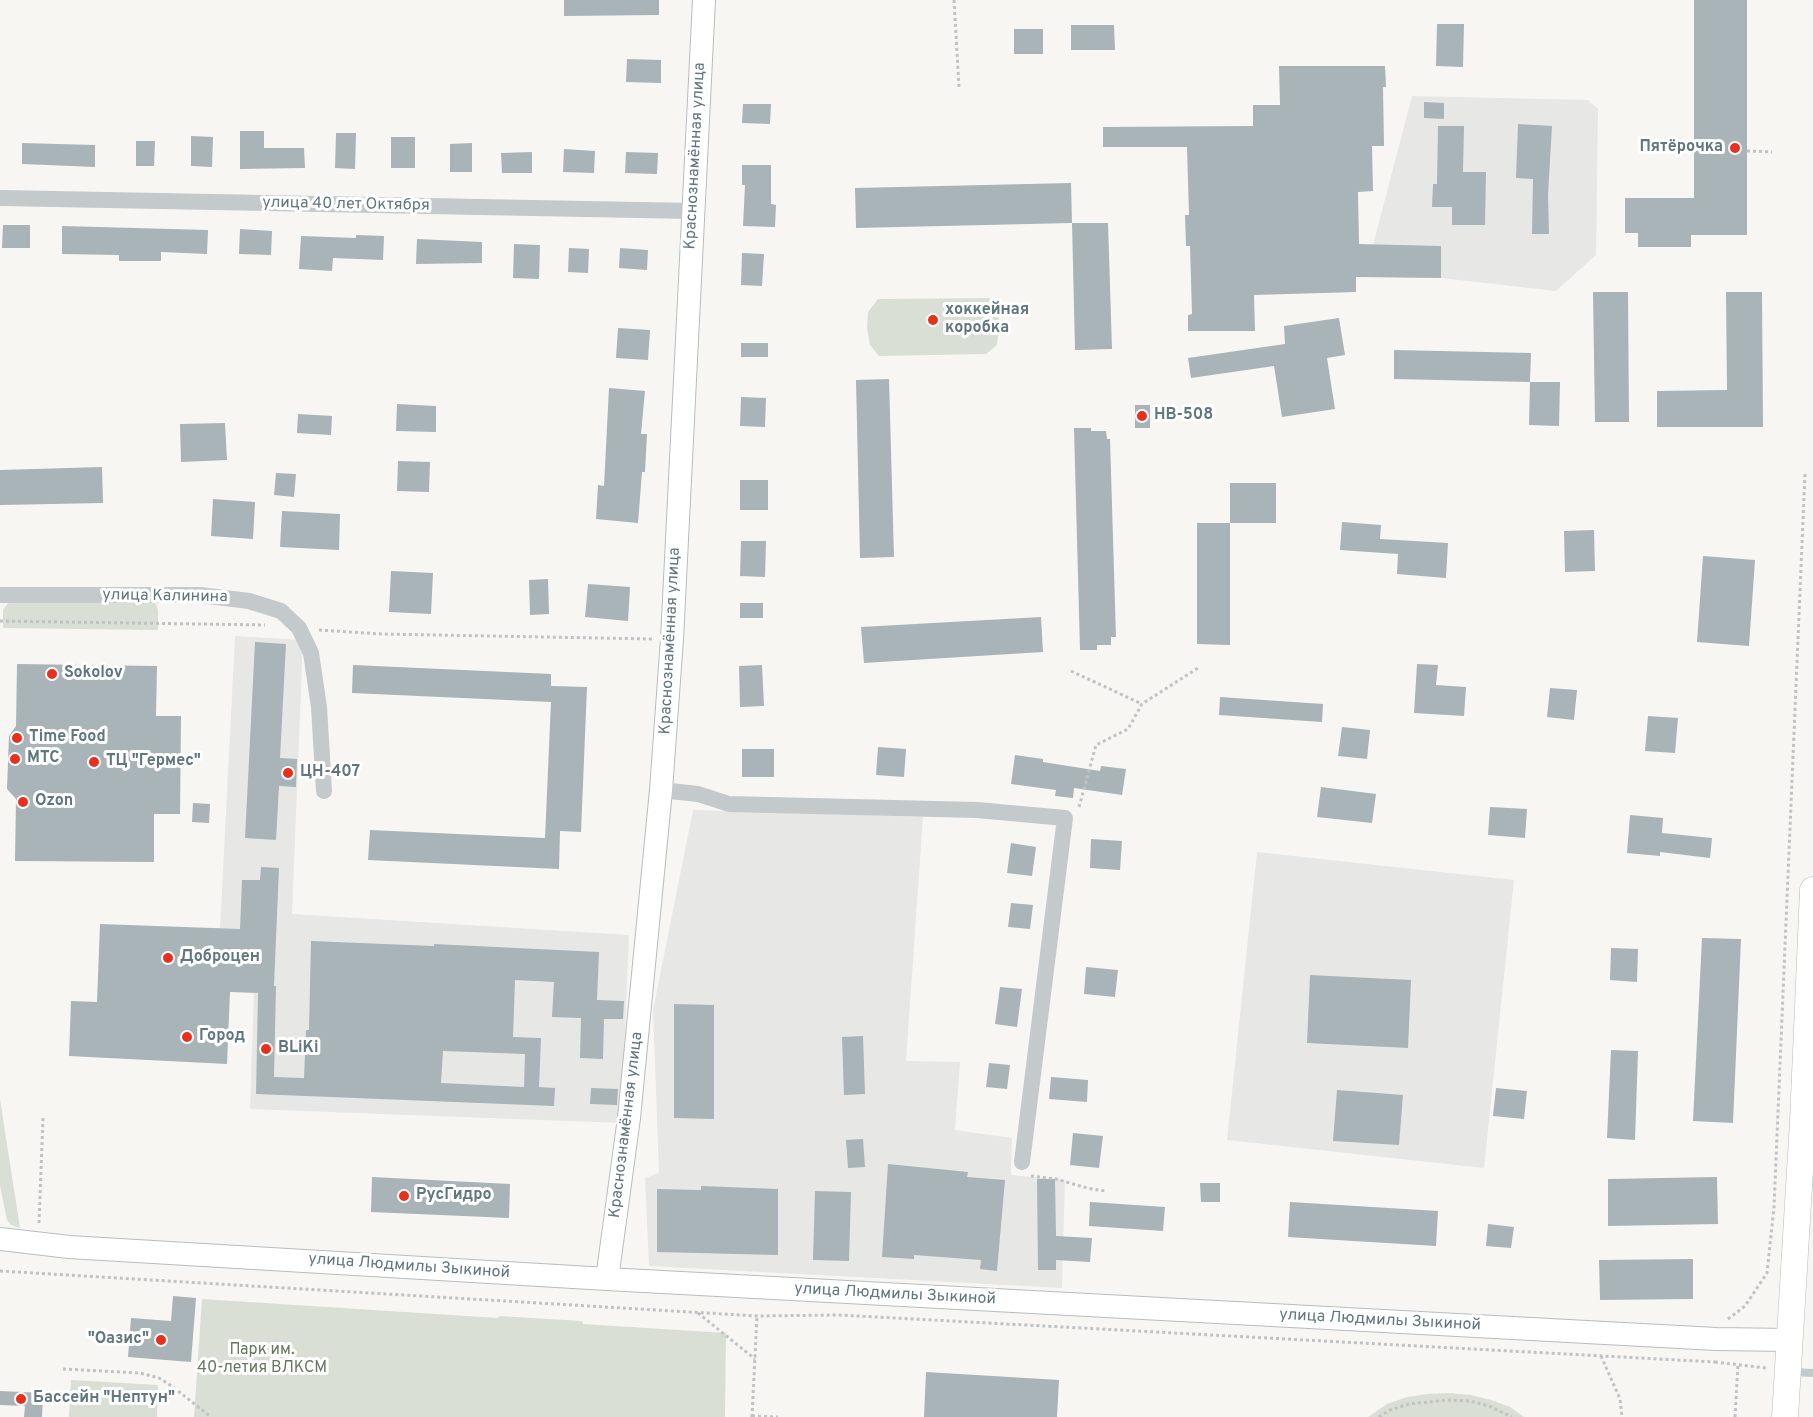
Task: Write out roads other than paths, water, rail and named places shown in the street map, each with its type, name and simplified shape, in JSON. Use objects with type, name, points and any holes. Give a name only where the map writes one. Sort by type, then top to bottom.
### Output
[{"type":"main road","points":[[1785,1417],[1801,1372],[1790,1340],[1805,1232],[1813,890]]},
{"type":"street","name":"Краснознамённая улица","points":[[607,1279],[629,1118],[661,790],[672,639],[704,0]]},
{"type":"street","name":"улица 40 лет Октября","points":[[0,198],[693,211]]},
{"type":"street","name":"улица Калинина","points":[[0,595],[200,595],[226,597],[269,606],[281,611],[299,628],[306,639],[314,669],[319,707],[324,791]]},
{"type":"street","points":[[661,790],[698,794],[729,804],[977,810],[1065,818],[1022,1162]]},
{"type":"street","name":"улица Людмилы Зыкиной","points":[[0,1239],[39,1244],[607,1279],[1716,1339],[1790,1340]]},
{"type":"place","name":"Пятёрочка","points":[[1735,148]]},
{"type":"place","name":"хоккейная коробка","points":[[933,320]]},
{"type":"place","name":"НВ-508","points":[[1142,416]]},
{"type":"place","name":"Sokolov","points":[[52,674]]},
{"type":"place","name":"Time Food","points":[[17,738]]},
{"type":"place","name":"МТС","points":[[15,759]]},
{"type":"place","name":"ТЦ \"Гермес\"","points":[[94,762]]},
{"type":"place","name":"ЦН-407","points":[[288,773]]},
{"type":"place","name":"Ozon","points":[[23,802]]},
{"type":"place","name":"Доброцен","points":[[168,958]]},
{"type":"place","name":"Город","points":[[187,1037]]},
{"type":"place","name":"BLiKi","points":[[266,1049]]},
{"type":"place","name":"РусГидро","points":[[404,1196]]},
{"type":"place","name":"\"Оазис\"","points":[[161,1340]]},
{"type":"place","name":"Бассейн \"Нептун\"","points":[[21,1399]]},
{"type":"park label","name":"Парк им. 40-летия ВЛКСМ","points":[[262,1360]]}]
